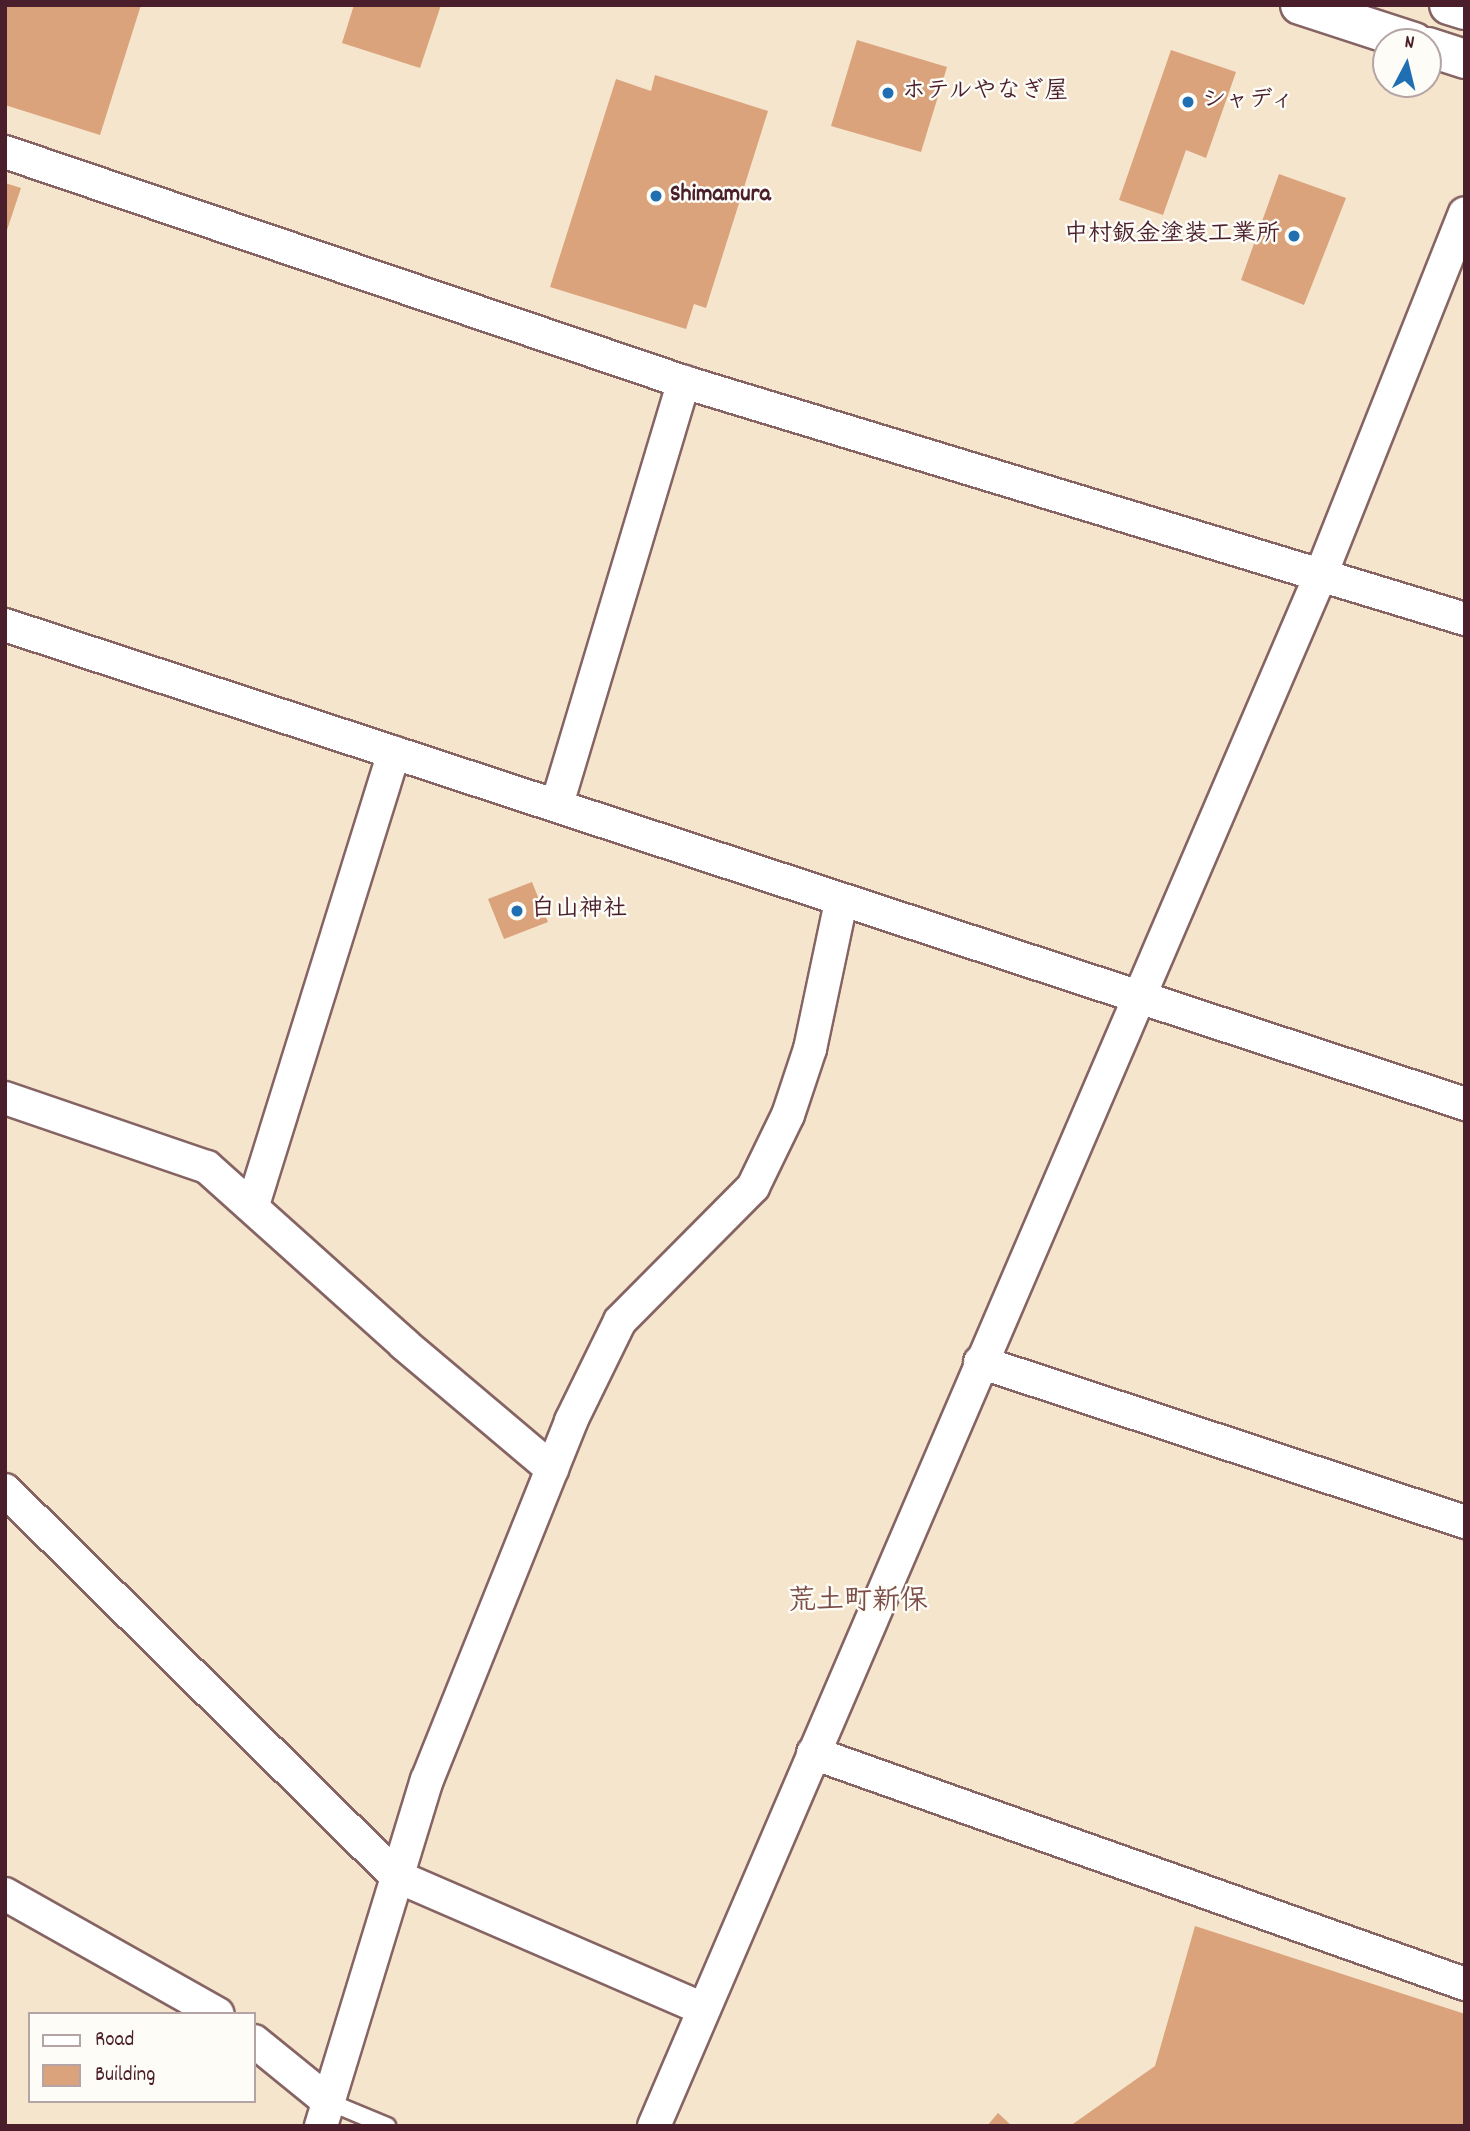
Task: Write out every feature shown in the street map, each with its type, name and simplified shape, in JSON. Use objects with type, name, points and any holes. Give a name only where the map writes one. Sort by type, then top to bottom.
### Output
[{"type":"highway","points":[[1300,5],[1372,29]]},
{"type":"highway","points":[[1449,5],[1465,10]]},
{"type":"highway","points":[[1442,52],[1465,59]]},
{"type":"street","points":[[5,152],[684,382],[1322,572],[1465,619]]},
{"type":"street","points":[[653,2126],[1135,998],[1322,572],[1465,212]]},
{"type":"street","points":[[557,804],[684,382]]},
{"type":"street","points":[[5,625],[557,804],[841,902],[1465,1104]]},
{"type":"street","points":[[253,1205],[394,752]]},
{"type":"street","points":[[256,2043],[325,2114],[396,1876],[428,1780],[552,1469],[620,1321],[753,1187],[788,1115],[810,1049],[841,902]]},
{"type":"street","points":[[5,1098],[207,1167],[253,1205],[404,1344],[552,1469]]},
{"type":"street","points":[[980,1362],[1465,1522]]},
{"type":"street","points":[[5,1490],[396,1876],[703,2009]]},
{"type":"street","points":[[813,1753],[1465,1984]]},
{"type":"street","points":[[5,1894],[214,2012]]},
{"type":"lane","points":[[325,2114],[387,2126]]},
{"type":"building","points":[[5,5],[141,5],[100,135],[5,105]]},
{"type":"building","points":[[354,5],[441,5],[420,68],[342,43]]},
{"type":"building","points":[[857,40],[947,67],[921,152],[831,126]]},
{"type":"building","points":[[1171,50],[1236,72],[1206,158],[1186,150],[1163,215],[1119,200]]},
{"type":"building","points":[[655,75],[768,111],[706,308],[694,304],[686,329],[550,287],[616,79],[651,91]]},
{"type":"building","points":[[1279,174],[1346,198],[1304,305],[1241,280]]},
{"type":"building","points":[[5,183],[21,188],[6,233],[5,232]]},
{"type":"building","points":[[532,882],[548,922],[504,939],[488,899]]},
{"type":"building","points":[[1195,1926],[1465,2014],[1465,2126],[1070,2126],[1155,2066]]},
{"type":"building","points":[[998,2113],[1012,2126],[987,2126]]},
{"type":"place","name":"ホテルやなぎ屋","points":[[888,93]]},
{"type":"place","name":"シャディ","points":[[1188,102]]},
{"type":"place","name":"Shimamura","points":[[656,196]]},
{"type":"place","name":"中村鈑金塗装工業所","points":[[1294,236]]},
{"type":"place","name":"白山神社","points":[[517,911]]},
{"type":"district","name":"荒土町新保","points":[[858,1603]]}]
